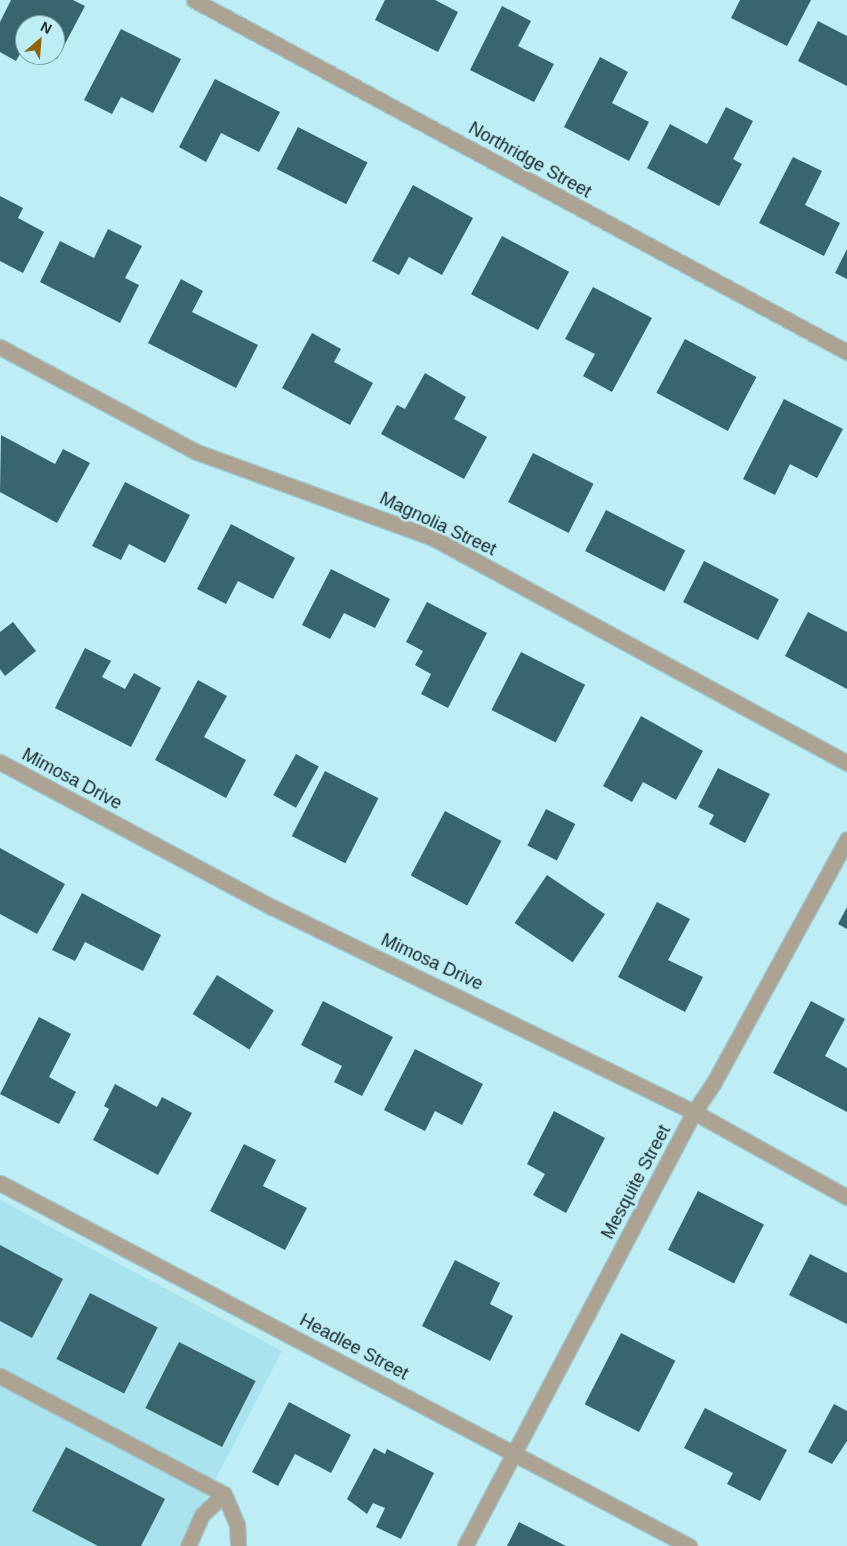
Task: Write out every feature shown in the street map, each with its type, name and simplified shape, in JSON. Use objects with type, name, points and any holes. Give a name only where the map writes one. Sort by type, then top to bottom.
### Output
[{"type":"street","name":"Northridge Street","points":[[194,0],[847,352]]},
{"type":"street","name":"Magnolia Street","points":[[0,347],[197,452],[433,538],[847,763]]},
{"type":"street","name":"Mimosa Drive","points":[[0,762],[272,907],[694,1112],[847,1197]]},
{"type":"street","name":"Mesquite Street","points":[[464,1546],[516,1453],[694,1112],[714,1084],[847,839]]},
{"type":"street","name":"Headlee Street","points":[[0,1183],[516,1453],[689,1546]]},
{"type":"street","points":[[0,1376],[224,1494],[237,1524],[238,1546]]},
{"type":"street","points":[[188,1546],[202,1515],[224,1494]]},
{"type":"shaded area","points":[[0,1200],[282,1351],[181,1546],[0,1546]]},
{"type":"building","points":[[11,0],[73,0],[85,6],[65,44],[65,15],[15,15],[15,60],[0,52],[0,22]]},
{"type":"building","points":[[385,0],[435,0],[458,12],[438,52],[375,20]]},
{"type":"building","points":[[740,0],[811,0],[787,46],[731,18]]},
{"type":"building","points":[[502,6],[531,21],[518,46],[554,64],[534,102],[470,70]]},
{"type":"building","points":[[818,21],[847,36],[847,86],[798,61]]},
{"type":"building","points":[[121,29],[181,59],[153,113],[121,97],[112,114],[84,100]]},
{"type":"building","points":[[600,57],[628,72],[612,103],[649,122],[629,161],[564,127]]},
{"type":"building","points":[[215,79],[280,112],[259,152],[221,133],[206,162],[179,147]]},
{"type":"building","points":[[726,107],[753,121],[733,159],[742,164],[719,206],[647,168],[670,124],[707,144]]},
{"type":"building","points":[[298,127],[367,162],[346,204],[277,169]]},
{"type":"building","points":[[793,157],[822,171],[805,205],[840,223],[824,256],[759,223]]},
{"type":"building","points":[[413,185],[473,218],[442,275],[409,257],[399,275],[372,261]]},
{"type":"building","points":[[0,196],[23,208],[18,218],[44,232],[23,273],[0,261]]},
{"type":"building","points":[[108,229],[142,246],[125,278],[139,285],[120,323],[40,282],[60,241],[94,258]]},
{"type":"building","points":[[502,236],[569,272],[538,330],[471,294]]},
{"type":"building","points":[[847,249],[847,279],[835,273]]},
{"type":"building","points":[[181,279],[203,291],[192,312],[258,345],[236,388],[148,343]]},
{"type":"building","points":[[593,287],[652,318],[612,392],[583,376],[595,354],[565,339]]},
{"type":"building","points":[[312,333],[341,349],[334,362],[373,383],[350,425],[282,388]]},
{"type":"building","points":[[685,339],[757,377],[728,431],[656,393]]},
{"type":"building","points":[[425,373],[466,397],[454,419],[487,437],[464,479],[381,434],[397,405],[405,409]]},
{"type":"building","points":[[784,399],[843,429],[817,478],[790,464],[775,495],[743,479]]},
{"type":"building","points":[[1,435],[55,464],[63,449],[90,463],[57,523],[0,492]]},
{"type":"building","points":[[533,453],[594,484],[569,533],[508,502]]},
{"type":"building","points":[[125,482],[190,515],[165,563],[129,544],[121,560],[92,546]]},
{"type":"building","points":[[606,510],[685,550],[664,591],[585,551]]},
{"type":"building","points":[[231,524],[295,558],[273,599],[238,581],[226,604],[197,589]]},
{"type":"building","points":[[704,561],[779,599],[758,640],[683,602]]},
{"type":"building","points":[[331,569],[390,599],[375,628],[344,613],[330,639],[302,625]]},
{"type":"building","points":[[427,602],[487,633],[448,708],[421,694],[431,674],[415,665],[423,651],[406,642]]},
{"type":"building","points":[[808,612],[847,632],[847,689],[785,656]]},
{"type":"building","points":[[13,622],[36,651],[5,676],[0,669],[0,632]]},
{"type":"building","points":[[85,648],[111,661],[102,677],[125,689],[134,673],[161,688],[131,747],[55,708]]},
{"type":"building","points":[[521,652],[585,685],[556,743],[491,710]]},
{"type":"building","points":[[198,680],[227,696],[204,737],[246,760],[226,798],[155,760]]},
{"type":"building","points":[[641,716],[703,751],[676,800],[643,782],[632,802],[603,786]]},
{"type":"building","points":[[296,754],[319,767],[296,808],[273,795]]},
{"type":"building","points":[[718,768],[770,794],[745,843],[709,824],[714,815],[698,807]]},
{"type":"building","points":[[325,771],[378,798],[345,863],[292,836]]},
{"type":"building","points":[[546,809],[575,824],[557,861],[527,846]]},
{"type":"building","points":[[445,811],[502,841],[467,906],[411,875]]},
{"type":"building","points":[[0,848],[65,884],[37,934],[0,914]]},
{"type":"building","points":[[547,875],[605,914],[573,962],[515,923]]},
{"type":"building","points":[[82,893],[161,935],[143,971],[85,942],[75,961],[52,950]]},
{"type":"building","points":[[657,902],[690,919],[668,960],[703,977],[685,1012],[618,977]]},
{"type":"building","points":[[847,907],[847,929],[838,924]]},
{"type":"building","points":[[217,975],[274,1011],[249,1050],[193,1014]]},
{"type":"building","points":[[323,1001],[393,1037],[362,1096],[334,1082],[342,1066],[301,1045]]},
{"type":"building","points":[[811,1001],[845,1019],[825,1056],[847,1068],[847,1112],[773,1073]]},
{"type":"building","points":[[39,1017],[71,1034],[49,1077],[76,1092],[59,1124],[0,1094]]},
{"type":"building","points":[[415,1049],[483,1084],[462,1125],[435,1111],[425,1131],[384,1110]]},
{"type":"building","points":[[115,1084],[157,1107],[162,1097],[192,1113],[158,1175],[93,1140],[109,1109],[104,1106]]},
{"type":"building","points":[[554,1111],[605,1138],[566,1213],[533,1195],[545,1174],[527,1164]]},
{"type":"building","points":[[244,1144],[276,1160],[263,1186],[307,1208],[285,1250],[210,1211]]},
{"type":"building","points":[[698,1191],[764,1225],[734,1283],[668,1250]]},
{"type":"building","points":[[0,1245],[63,1279],[32,1338],[0,1321]]},
{"type":"building","points":[[810,1254],[847,1273],[847,1324],[789,1295]]},
{"type":"building","points":[[455,1260],[500,1283],[490,1304],[513,1316],[490,1361],[422,1326]]},
{"type":"building","points":[[90,1293],[158,1328],[124,1393],[56,1359]]},
{"type":"building","points":[[621,1333],[675,1361],[639,1432],[585,1404]]},
{"type":"building","points":[[179,1342],[256,1381],[222,1447],[145,1408]]},
{"type":"building","points":[[289,1402],[351,1435],[331,1473],[295,1454],[278,1486],[252,1472]]},
{"type":"building","points":[[834,1404],[847,1411],[847,1441],[832,1464],[808,1452]]},
{"type":"building","points":[[705,1408],[787,1450],[760,1501],[727,1484],[733,1473],[684,1448]]},
{"type":"building","points":[[66,1447],[165,1499],[141,1546],[98,1546],[32,1511]]},
{"type":"building","points":[[374,1448],[385,1454],[387,1449],[434,1473],[401,1539],[376,1527],[385,1508],[373,1503],[367,1514],[347,1499]]},
{"type":"building","points":[[519,1522],[566,1546],[507,1546]]}]
